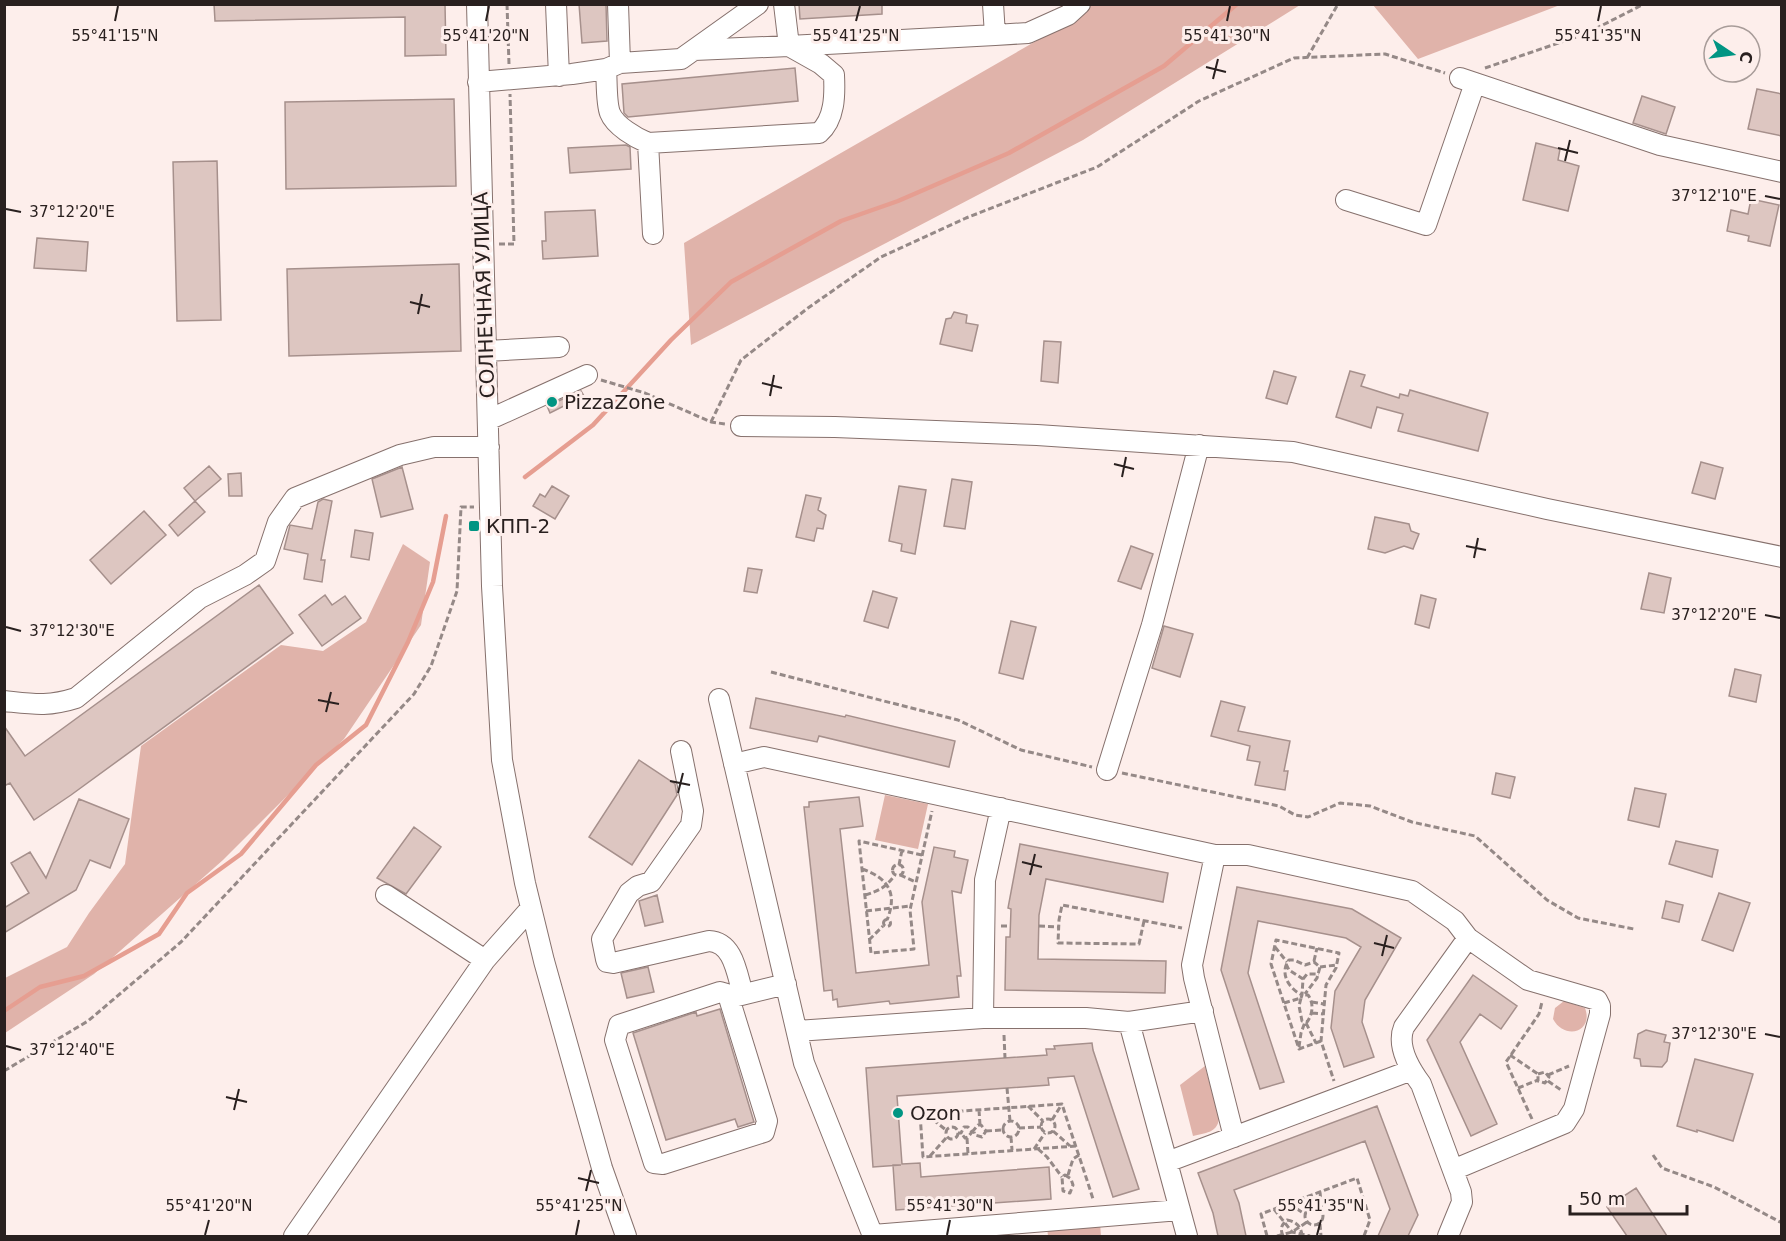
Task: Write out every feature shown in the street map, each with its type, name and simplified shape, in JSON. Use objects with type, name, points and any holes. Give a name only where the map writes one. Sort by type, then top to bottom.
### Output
[{"type":"street","name":"СОЛНЕЧНАЯ УЛИЦА","points":[[477,4],[492,586],[502,760],[531,908],[544,961],[602,1168],[626,1236]]},
{"type":"street","points":[[556,4],[559,76]]},
{"type":"street","points":[[618,4],[610,113],[617,122],[648,143],[819,133],[825,128],[831,112],[835,95],[834,75],[821,64],[789,46]]},
{"type":"street","points":[[478,82],[559,76],[613,66],[681,59],[758,4]]},
{"type":"street","points":[[784,4],[789,46]]},
{"type":"street","points":[[993,4],[995,35]]},
{"type":"street","points":[[694,50],[1028,33],[1068,15],[1080,4]]},
{"type":"street","points":[[1346,200],[1426,225],[1467,80],[1660,145],[1782,172]]},
{"type":"street","points":[[648,143],[653,234]]},
{"type":"street","points":[[486,351],[559,347]]},
{"type":"street","points":[[488,420],[587,375]]},
{"type":"street","points":[[741,426],[835,427],[1037,435],[1293,452],[1547,509],[1782,557]]},
{"type":"street","points":[[1107,770],[1152,625],[1199,445]]},
{"type":"street","points":[[4,701],[46,705],[76,698],[200,598],[245,575],[265,561],[278,522],[295,498],[400,455],[434,447],[489,447]]},
{"type":"street","points":[[720,699],[804,1062],[873,1236],[1180,1210]]},
{"type":"street","points":[[681,751],[693,812],[691,825],[651,882],[638,886],[629,893],[602,939],[606,959],[607,962],[613,963],[709,941],[721,944],[731,955],[736,996],[767,1127],[760,1134],[658,1164],[652,1159],[615,1040],[618,1029],[623,1022],[720,992],[736,996],[786,984]]},
{"type":"street","points":[[734,764],[764,757],[1215,855],[1248,855],[1412,891],[1455,921],[1468,938],[1528,980],[1597,1000],[1600,1014],[1571,1116],[1565,1123],[1453,1170]]},
{"type":"street","points":[[993,1018],[985,880],[1001,808]]},
{"type":"street","points":[[1215,855],[1192,965],[1234,1137]]},
{"type":"street","points":[[386,895],[485,960]]},
{"type":"street","points":[[294,1236],[485,960],[531,908]]},
{"type":"street","points":[[1448,1236],[1462,1202],[1461,1192],[1421,1084],[1412,1070],[1402,1044],[1402,1033],[1468,938]]},
{"type":"street","points":[[797,1031],[993,1018],[1086,1018],[1129,1022],[1203,1011]]},
{"type":"street","points":[[1129,1022],[1187,1236]]},
{"type":"street","points":[[1167,1162],[1412,1070]]},
{"type":"path","points":[[482,244],[514,244],[507,4]]},
{"type":"path","points":[[1307,58],[1338,4]]},
{"type":"path","points":[[711,422],[741,360],[808,308],[881,257],[966,218],[1097,167],[1199,101],[1294,58],[1386,54],[1467,80],[1585,34],[1644,4]]},
{"type":"path","points":[[611,384],[645,393],[711,422],[741,426]]},
{"type":"path","points":[[4,1071],[88,1021],[181,942],[414,694],[431,666],[457,591],[461,507],[490,507]]},
{"type":"path","points":[[771,672],[958,720],[1021,750],[1279,806],[1295,815],[1308,817],[1340,803],[1370,806],[1412,822],[1475,836],[1547,900],[1578,918],[1635,929]]},
{"type":"path","points":[[922,855],[859,841],[871,953],[914,949],[910,906],[916,882],[922,855],[935,794]]},
{"type":"path","points":[[899,865],[902,850]]},
{"type":"path","points":[[899,865],[903,868],[900,875]]},
{"type":"path","points":[[895,875],[892,869],[899,865]]},
{"type":"path","points":[[862,869],[877,875],[888,885],[892,908],[887,920],[884,921],[884,926],[870,939]]},
{"type":"path","points":[[895,875],[916,882]]},
{"type":"path","points":[[865,895],[888,885],[895,875]]},
{"type":"path","points":[[1144,921],[1139,944],[1058,943],[1062,905],[1144,921],[1198,932]]},
{"type":"path","points":[[867,911],[910,906]]},
{"type":"path","points":[[1039,926],[1059,927]]},
{"type":"path","points":[[1299,1048],[1271,964],[1276,940],[1339,953],[1337,965],[1326,985],[1318,1042]]},
{"type":"path","points":[[1275,946],[1293,975],[1303,979]]},
{"type":"path","points":[[1314,962],[1317,948]]},
{"type":"path","points":[[1286,963],[1294,960],[1305,965],[1314,962]]},
{"type":"path","points":[[1314,962],[1320,967],[1337,965]]},
{"type":"path","points":[[1286,963],[1284,971],[1294,992],[1310,998],[1312,1002],[1312,1013],[1309,1020],[1305,1022],[1299,1048]]},
{"type":"path","points":[[1284,1003],[1302,996],[1319,974],[1320,967]]},
{"type":"path","points":[[1319,974],[1307,974],[1303,979],[1300,1015],[1318,1042],[1339,1097]]},
{"type":"path","points":[[1539,1134],[1506,1062],[1539,1014],[1546,985]]},
{"type":"path","points":[[1312,1002],[1324,1004]]},
{"type":"path","points":[[1312,1013],[1323,1014]]},
{"type":"path","points":[[993,1018],[1005,1058]]},
{"type":"path","points":[[1299,1048],[1318,1042]]},
{"type":"path","points":[[1510,1055],[1538,1074]]},
{"type":"path","points":[[1538,1074],[1545,1072],[1549,1077],[1545,1083],[1538,1080]]},
{"type":"path","points":[[1538,1074],[1538,1080]]},
{"type":"path","points":[[1518,1088],[1538,1080]]},
{"type":"path","points":[[1007,1088],[1010,1121]]},
{"type":"path","points":[[1062,1104],[920,1114],[923,1157],[1076,1146]]},
{"type":"path","points":[[1053,1120],[1062,1104]]},
{"type":"path","points":[[1062,1104],[1099,1216]]},
{"type":"path","points":[[1028,1106],[1043,1121]]},
{"type":"path","points":[[979,1110],[980,1125]]},
{"type":"path","points":[[925,1114],[946,1130],[947,1137]]},
{"type":"path","points":[[1043,1121],[1053,1120]]},
{"type":"path","points":[[1035,1149],[1045,1133],[1053,1131],[1056,1126],[1053,1120]]},
{"type":"path","points":[[1002,1130],[1006,1122],[1010,1121],[1014,1121],[1019,1128]]},
{"type":"path","points":[[1041,1127],[1043,1121]]},
{"type":"path","points":[[980,1125],[985,1127],[986,1131]]},
{"type":"path","points":[[967,1137],[980,1125]]},
{"type":"path","points":[[946,1130],[953,1127],[962,1136],[967,1137]]},
{"type":"path","points":[[947,1137],[954,1139],[964,1127],[968,1127],[978,1137],[982,1137],[986,1131]]},
{"type":"path","points":[[1019,1128],[1041,1127]]},
{"type":"path","points":[[1041,1127],[1045,1133]]},
{"type":"path","points":[[1011,1137],[1018,1133],[1019,1128]]},
{"type":"path","points":[[986,1131],[1002,1130]]},
{"type":"path","points":[[1002,1130],[1004,1134],[1011,1137]]},
{"type":"path","points":[[1053,1131],[1071,1146]]},
{"type":"path","points":[[929,1157],[947,1137]]},
{"type":"path","points":[[967,1137],[968,1154]]},
{"type":"path","points":[[1011,1137],[1012,1151]]},
{"type":"path","points":[[1035,1149],[1047,1157],[1062,1177],[1063,1191],[1070,1193],[1073,1185],[1068,1175],[1069,1166],[1072,1159],[1079,1155]]},
{"type":"path","points":[[1653,1155],[1662,1168],[1714,1187],[1782,1223]]},
{"type":"path","points":[[1062,1177],[1068,1175]]},
{"type":"path","points":[[1267,1236],[1261,1214],[1357,1178],[1370,1220],[1364,1236]]},
{"type":"path","points":[[1316,1236],[1322,1236],[1319,1192]]},
{"type":"path","points":[[1288,1204],[1305,1214]]},
{"type":"path","points":[[1305,1214],[1312,1207],[1320,1210],[1322,1214]]},
{"type":"path","points":[[1274,1209],[1292,1232],[1310,1236]]},
{"type":"path","points":[[1305,1214],[1307,1222],[1311,1225],[1320,1223]]},
{"type":"path","points":[[1284,1222],[1293,1221],[1299,1227],[1302,1236]]},
{"type":"path","points":[[1284,1222],[1281,1236],[1307,1222]]},
{"type":"shaded area","points":[[1092,5],[1300,5],[1083,140],[691,345],[684,243],[1078,17]]},
{"type":"shaded area","points":[[1373,5],[1560,5],[1418,59]]},
{"type":"shaded area","points":[[403,544],[430,562],[421,625],[344,739],[223,860],[94,974],[5,1033],[5,978],[67,947],[125,864],[141,746],[281,645],[323,651],[366,622]]},
{"type":"shaded area","points":[[885,795],[928,804],[918,849],[875,840]]},
{"type":"shaded area","points":[[1564,1001],[1585,1008],[1587,1016],[1585,1023],[1577,1031],[1564,1030],[1553,1019],[1555,1008]]},
{"type":"shaded area","points":[[1205,1066],[1219,1119],[1213,1130],[1193,1136],[1180,1085]]},
{"type":"shaded area","points":[[1100,1223],[1101,1236],[1048,1236],[1047,1227]]},
{"type":"building","points":[[214,4],[445,4],[446,55],[405,56],[405,17],[215,21]]},
{"type":"building","points":[[579,4],[606,4],[607,41],[582,43]]},
{"type":"building","points":[[799,4],[882,4],[882,14],[800,19]]},
{"type":"building","points":[[795,68],[798,101],[628,117],[624,113],[622,84]]},
{"type":"building","points":[[1757,89],[1782,94],[1782,136],[1748,129]]},
{"type":"building","points":[[1642,96],[1675,107],[1666,134],[1633,123]]},
{"type":"building","points":[[454,99],[456,186],[286,189],[285,102]]},
{"type":"building","points":[[1536,143],[1560,149],[1558,160],[1579,166],[1568,211],[1523,200]]},
{"type":"building","points":[[626,145],[630,147],[631,169],[570,173],[568,148]]},
{"type":"building","points":[[217,161],[221,320],[177,321],[173,162]]},
{"type":"building","points":[[1751,199],[1779,205],[1770,246],[1748,241],[1749,236],[1727,231],[1731,210],[1748,214]]},
{"type":"building","points":[[595,210],[598,256],[543,259],[542,241],[546,241],[545,212]]},
{"type":"building","points":[[37,238],[88,242],[86,271],[34,268]]},
{"type":"building","points":[[459,264],[461,351],[289,356],[287,269]]},
{"type":"building","points":[[954,312],[967,315],[966,323],[978,325],[972,351],[940,344],[946,319],[951,318]]},
{"type":"building","points":[[1044,341],[1061,342],[1058,383],[1041,381]]},
{"type":"building","points":[[1274,371],[1296,377],[1287,404],[1266,398]]},
{"type":"building","points":[[1350,371],[1365,375],[1361,386],[1399,398],[1400,394],[1408,396],[1410,390],[1488,413],[1478,451],[1398,431],[1403,414],[1377,407],[1371,428],[1336,417]]},
{"type":"building","points":[[581,391],[584,396],[550,413],[547,406]]},
{"type":"building","points":[[1701,462],[1723,468],[1715,499],[1692,493]]},
{"type":"building","points":[[209,466],[221,479],[195,501],[184,488]]},
{"type":"building","points":[[402,467],[413,509],[381,517],[372,479]]},
{"type":"building","points":[[241,473],[242,496],[229,496],[228,474]]},
{"type":"building","points":[[952,479],[972,482],[965,529],[944,526]]},
{"type":"building","points":[[552,486],[569,496],[555,519],[533,506],[540,494],[545,497]]},
{"type":"building","points":[[899,486],[926,490],[915,554],[901,551],[902,544],[889,541]]},
{"type":"building","points":[[806,495],[821,498],[818,510],[826,515],[823,529],[817,528],[814,541],[796,537]]},
{"type":"building","points":[[323,499],[332,501],[321,560],[325,560],[322,582],[304,579],[308,554],[284,549],[290,525],[312,529],[318,502]]},
{"type":"building","points":[[195,501],[205,512],[178,536],[169,525]]},
{"type":"building","points":[[144,511],[166,535],[111,584],[90,560]]},
{"type":"building","points":[[1375,517],[1409,524],[1411,531],[1419,534],[1413,549],[1404,546],[1385,553],[1368,549]]},
{"type":"building","points":[[355,530],[373,533],[369,560],[351,557]]},
{"type":"building","points":[[1131,546],[1153,554],[1141,589],[1118,581]]},
{"type":"building","points":[[748,568],[762,570],[757,593],[744,591]]},
{"type":"building","points":[[1649,573],[1671,578],[1664,613],[1641,609]]},
{"type":"building","points":[[259,585],[293,633],[34,820],[10,783],[4,786],[4,726],[25,756]]},
{"type":"building","points":[[873,591],[897,598],[888,628],[864,621]]},
{"type":"building","points":[[325,595],[332,605],[345,596],[361,618],[322,646],[299,615]]},
{"type":"building","points":[[1421,595],[1436,599],[1429,628],[1415,624]]},
{"type":"building","points":[[1011,621],[1036,627],[1023,679],[999,673]]},
{"type":"building","points":[[1164,626],[1193,634],[1180,677],[1152,668]]},
{"type":"building","points":[[1735,669],[1761,675],[1756,702],[1729,696]]},
{"type":"building","points":[[756,698],[845,717],[846,715],[955,741],[949,767],[819,736],[817,742],[750,728]]},
{"type":"building","points":[[1221,701],[1245,707],[1238,731],[1290,741],[1284,771],[1288,771],[1285,790],[1255,785],[1260,762],[1247,760],[1250,746],[1211,736]]},
{"type":"building","points":[[639,760],[675,784],[677,795],[632,865],[589,837]]},
{"type":"building","points":[[1496,773],[1515,777],[1510,798],[1492,794]]},
{"type":"building","points":[[1635,788],[1666,794],[1659,827],[1628,820]]},
{"type":"building","points":[[859,797],[863,826],[840,829],[856,973],[929,965],[922,902],[934,847],[955,851],[954,857],[968,860],[961,893],[952,891],[961,976],[957,976],[959,997],[838,1007],[837,999],[833,1000],[832,990],[824,991],[804,807],[809,807],[809,802]]},
{"type":"building","points":[[79,799],[129,819],[110,868],[90,860],[76,890],[4,933],[4,908],[29,893],[11,863],[30,852],[46,878]]},
{"type":"building","points":[[414,827],[441,847],[406,894],[377,878]]},
{"type":"building","points":[[1676,841],[1718,850],[1712,877],[1669,864]]},
{"type":"building","points":[[1020,844],[1168,873],[1163,902],[1046,879],[1039,915],[1038,959],[1166,961],[1165,993],[1005,990],[1006,937],[1010,937],[1011,909],[1008,908]]},
{"type":"building","points":[[1237,887],[1352,909],[1401,938],[1365,1000],[1362,1022],[1374,1057],[1344,1067],[1331,1028],[1335,991],[1361,947],[1346,938],[1258,921],[1248,973],[1284,1082],[1260,1089],[1221,970]]},
{"type":"building","points":[[1719,893],[1750,903],[1733,951],[1702,940]]},
{"type":"building","points":[[657,895],[663,922],[645,926],[639,901]]},
{"type":"building","points":[[1666,901],[1683,905],[1679,922],[1662,918]]},
{"type":"building","points":[[648,967],[654,992],[627,998],[621,973]]},
{"type":"building","points":[[1473,975],[1517,1006],[1501,1029],[1480,1014],[1460,1042],[1497,1124],[1471,1136],[1427,1040]]},
{"type":"building","points":[[720,1009],[754,1122],[738,1127],[735,1119],[666,1140],[633,1033],[696,1012],[697,1016]]},
{"type":"building","points":[[1646,1030],[1666,1035],[1664,1042],[1670,1043],[1667,1061],[1662,1067],[1641,1066],[1640,1059],[1634,1058],[1638,1034]]},
{"type":"building","points":[[1092,1043],[1139,1189],[1113,1197],[1074,1076],[1048,1078],[1049,1085],[897,1096],[902,1164],[920,1163],[921,1177],[1049,1167],[1051,1199],[896,1210],[893,1166],[873,1167],[866,1068],[1047,1055],[1046,1049],[1055,1049],[1054,1046]]},
{"type":"building","points":[[1695,1059],[1753,1074],[1733,1141],[1677,1126]]},
{"type":"building","points":[[1377,1106],[1418,1215],[1408,1236],[1378,1236],[1390,1209],[1365,1141],[1234,1190],[1246,1236],[1218,1236],[1213,1213],[1198,1173]]},
{"type":"building","points":[[1636,1188],[1667,1236],[1627,1236],[1607,1207]]},
{"type":"waterway","points":[[525,477],[593,425],[671,340],[731,282],[841,221],[898,201],[1009,153],[1164,66],[1237,4]]},
{"type":"waterway","points":[[4,1011],[40,987],[84,976],[159,934],[187,893],[241,854],[316,765],[366,725],[408,642],[433,582],[446,516]]},
{"type":"place","name":"PizzaZone","points":[[552,402]]},
{"type":"place","name":"КПП-2","points":[[474,526]]},
{"type":"place","name":"Ozon","points":[[898,1113]]}]
